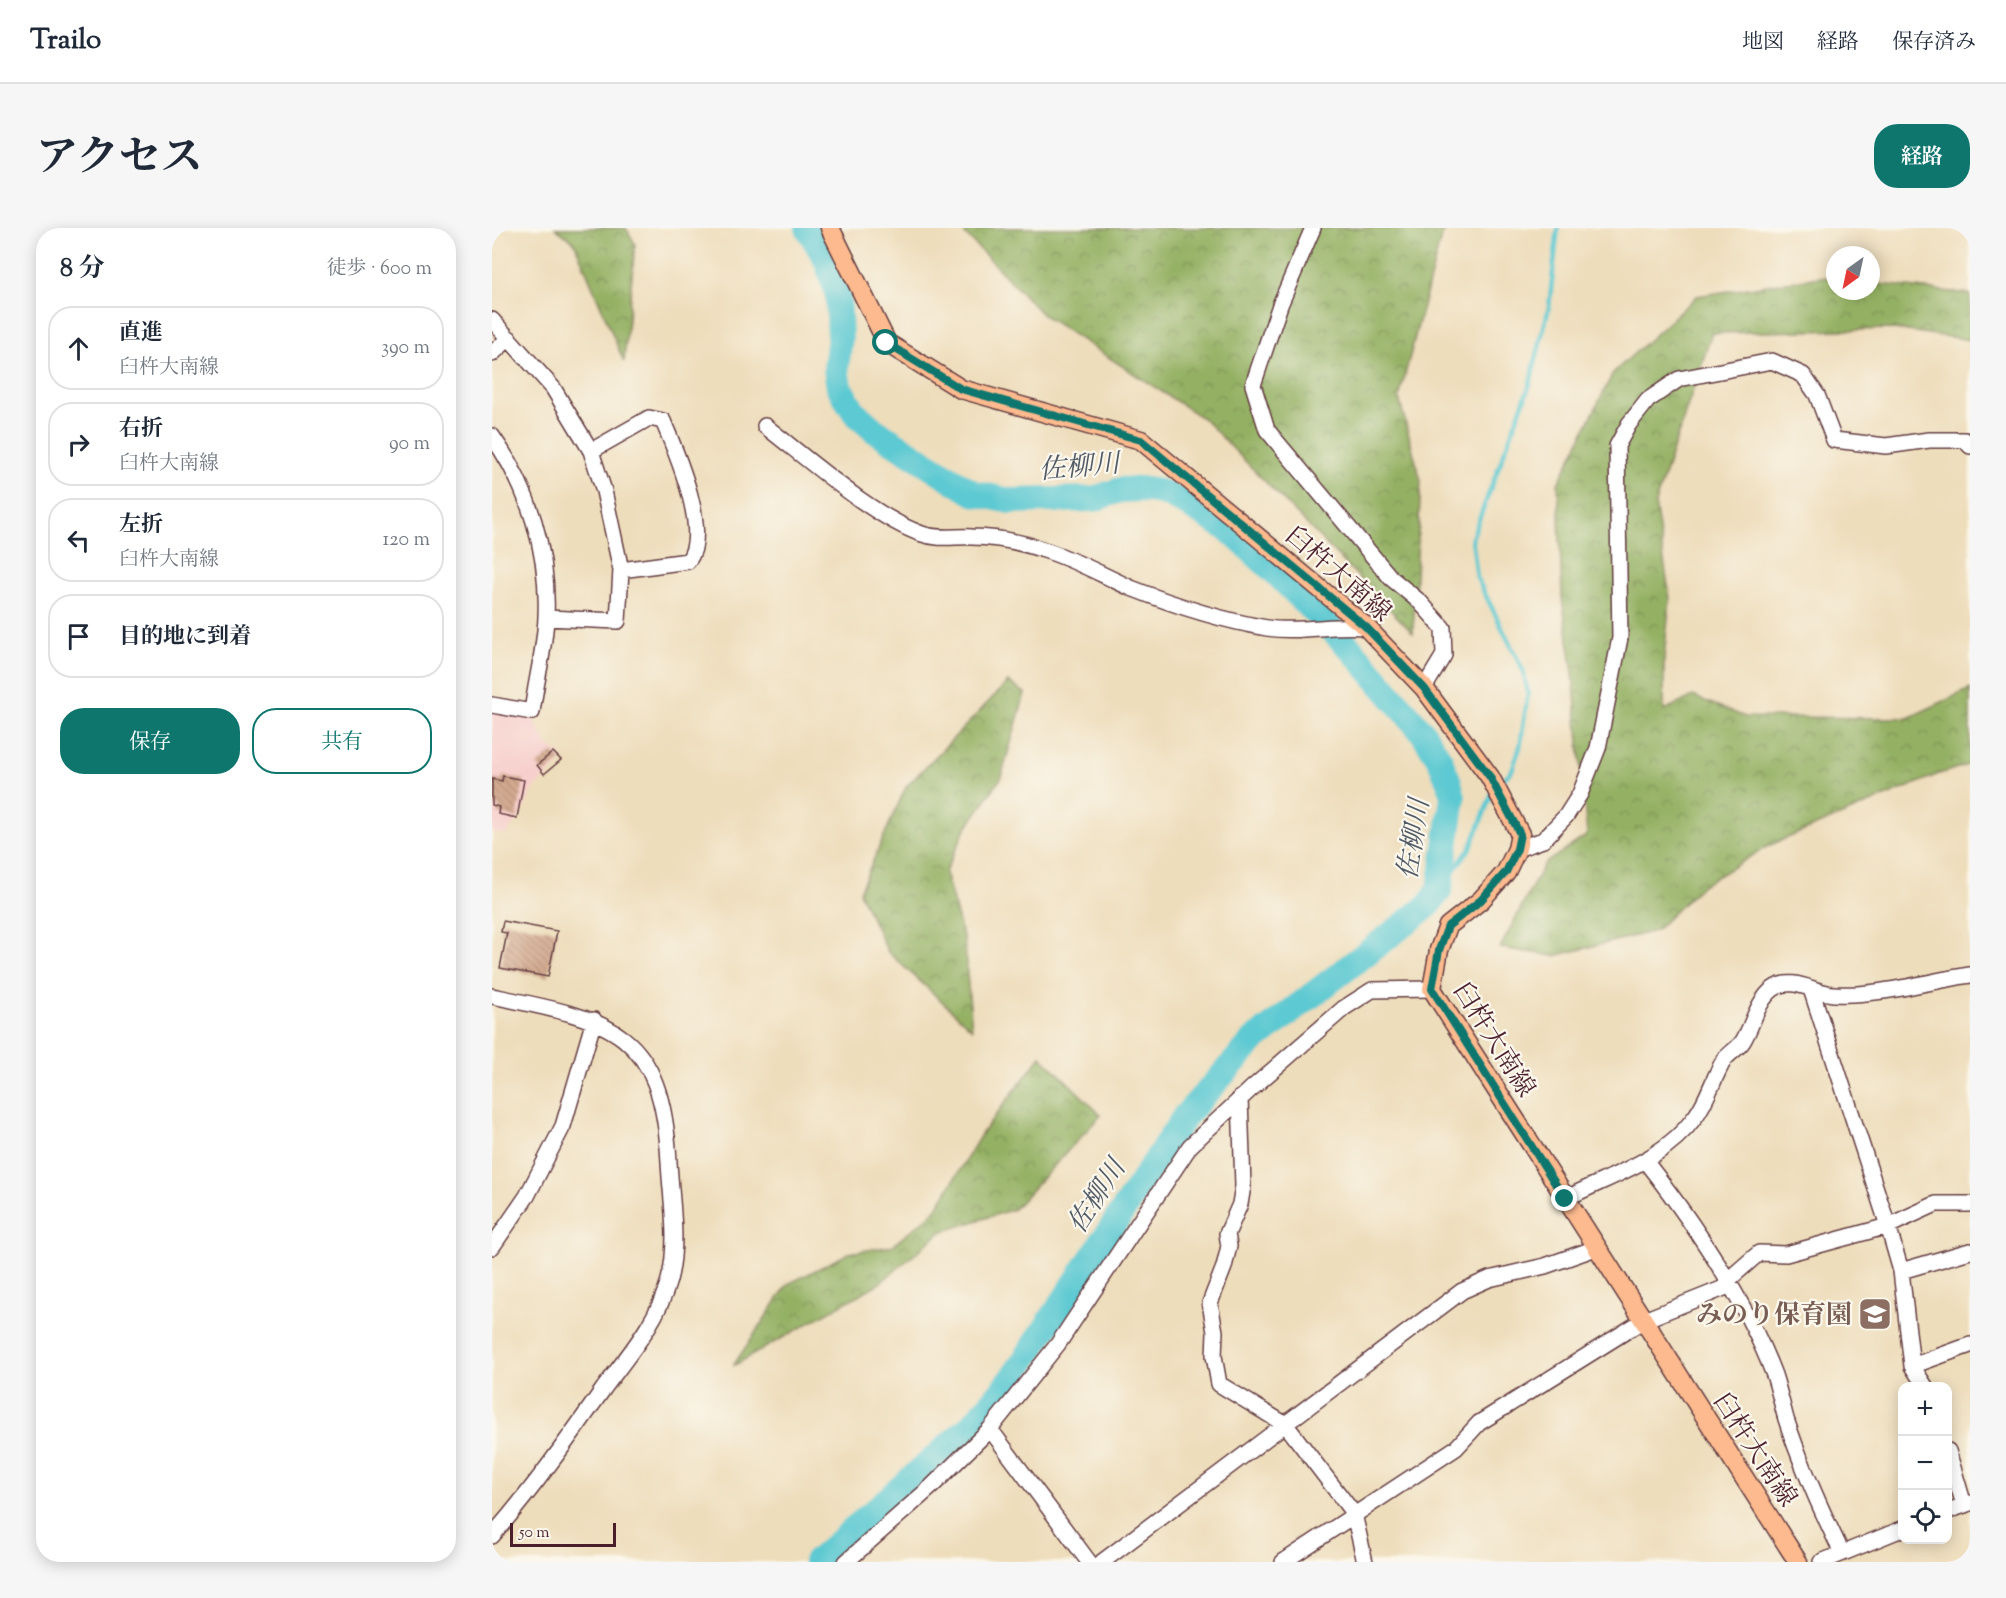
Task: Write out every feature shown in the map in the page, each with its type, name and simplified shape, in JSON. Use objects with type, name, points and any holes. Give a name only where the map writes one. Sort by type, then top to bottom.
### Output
[{"type":"main road","name":"臼杵大南線","points":[[830,228],[886,343],[961,389],[1141,440],[1366,627],[1424,688],[1490,777],[1520,834],[1517,849],[1506,872],[1481,900],[1448,926],[1439,950],[1432,989],[1798,1562]]},
{"type":"street","points":[[1313,228],[1280,305],[1253,385],[1268,430],[1274,438],[1391,578],[1420,602],[1443,628],[1444,655],[1424,688]]},
{"type":"street","points":[[492,320],[553,388],[591,451],[604,491],[621,570],[618,621],[546,618]]},
{"type":"street","points":[[492,354],[509,338]]},
{"type":"street","points":[[1517,849],[1543,840],[1566,816],[1580,794],[1598,748],[1620,638],[1617,446],[1629,424],[1648,400],[1679,379],[1772,361],[1803,375],[1817,395],[1834,440],[1886,446],[1929,440],[1965,440],[1970,446]]},
{"type":"street","points":[[591,451],[649,418],[663,421],[689,496],[696,535],[694,553],[688,561],[621,570]]},
{"type":"street","points":[[765,426],[895,522],[924,535],[949,538],[997,538],[1027,544],[1061,555],[1142,592],[1228,620],[1291,630],[1348,625],[1366,627]]},
{"type":"street","points":[[492,436],[511,466],[538,530],[546,618],[532,712],[492,705]]},
{"type":"street","points":[[1565,1199],[1606,1178],[1646,1162],[1681,1134],[1696,1116],[1723,1062],[1742,1042],[1761,1004],[1773,989],[1786,984],[1798,984],[1833,994],[1856,993],[1970,975]]},
{"type":"street","points":[[846,1562],[931,1487],[990,1429],[1058,1344],[1190,1146],[1240,1098],[1344,1008],[1372,990],[1432,989]]},
{"type":"street","points":[[1811,989],[1902,1271],[1912,1366],[1922,1382]]},
{"type":"street","points":[[492,996],[567,1011],[594,1020],[626,1041],[644,1062],[657,1083],[668,1139],[674,1249],[662,1299],[653,1319],[529,1491],[492,1536]]},
{"type":"street","points":[[492,1247],[526,1196],[563,1126],[594,1020]]},
{"type":"street","points":[[1240,1098],[1244,1186],[1240,1204],[1227,1233],[1229,1246],[1224,1267],[1210,1303],[1215,1332],[1216,1376],[1219,1384],[1286,1425],[1354,1514],[1365,1562]]},
{"type":"street","points":[[1646,1162],[1676,1200],[1728,1284],[1774,1376],[1786,1420],[1842,1554]]},
{"type":"street","points":[[1283,1562],[1456,1448],[1479,1423],[1644,1320],[1728,1284],[1759,1253],[1786,1254],[1888,1226],[1936,1204],[1970,1204]]},
{"type":"street","points":[[1102,1562],[1462,1291],[1489,1279],[1545,1266],[1596,1248]]},
{"type":"street","points":[[1902,1271],[1970,1251]]},
{"type":"street","points":[[1912,1366],[1970,1345]]},
{"type":"street","points":[[990,1429],[1089,1562]]},
{"type":"street","points":[[1952,1464],[1967,1504],[1952,1509]]},
{"type":"street","points":[[1821,1562],[1898,1531]]},
{"type":"shaded area","points":[[492,711],[533,719],[547,745],[559,753],[561,762],[532,791],[520,817],[505,835],[492,832]]},
{"type":"green space","points":[[555,228],[626,228],[635,244],[624,362],[574,242]]},
{"type":"green space","points":[[965,228],[1447,228],[1441,237],[1399,398],[1421,481],[1413,633],[1204,419],[1043,315],[965,234]]},
{"type":"green space","points":[[1820,277],[1826,277],[1826,300],[1880,300],[1880,284],[1970,294],[1970,340],[1894,329],[1712,333],[1655,503],[1670,599],[1664,658],[1664,711],[1693,696],[1745,717],[1908,718],[1970,689],[1970,764],[1939,774],[1768,846],[1701,886],[1655,931],[1554,956],[1500,948],[1544,864],[1587,835],[1573,673],[1562,598],[1558,484],[1613,373],[1697,296]]},
{"type":"green space","points":[[1008,682],[1025,693],[1001,778],[965,830],[945,872],[964,940],[972,1029],[888,952],[859,892],[906,787]]},
{"type":"green space","points":[[1041,1056],[1101,1115],[1014,1209],[941,1232],[880,1283],[733,1366],[788,1284],[849,1253],[892,1246],[935,1211],[982,1133]]},
{"type":"building","points":[[553,752],[561,760],[544,774],[537,765]]},
{"type":"building","points":[[503,776],[524,780],[517,818],[498,814],[499,807],[492,805],[492,779],[502,781]]},
{"type":"building","points":[[503,921],[557,931],[548,977],[500,968],[507,933],[501,932]]},
{"type":"waterway","name":"佐柳川","points":[[808,228],[827,261],[838,296],[840,337],[836,369],[839,387],[855,413],[874,430],[973,493],[1010,501],[1094,499],[1120,490],[1140,489],[1161,492],[1183,502],[1229,530],[1277,574],[1354,652],[1423,733],[1440,760],[1453,797],[1440,889],[1429,905],[1254,1040],[1185,1116],[1012,1379],[972,1425],[816,1562]]},
{"type":"waterway","points":[[1499,784],[1512,770],[1520,747],[1528,693],[1523,670],[1477,578],[1472,538],[1529,387],[1549,307],[1558,228]]},
{"type":"waterway","points":[[1440,889],[1471,847],[1492,793]]},
{"type":"place","name":"みのり保育園","points":[[1875,1314]]},
{"type":"route","points":[[886,343],[961,389],[1141,440],[1366,627],[1424,688],[1490,777],[1520,834],[1517,849],[1506,872],[1481,900],[1448,926],[1439,950],[1432,989],[1565,1199]]}]
